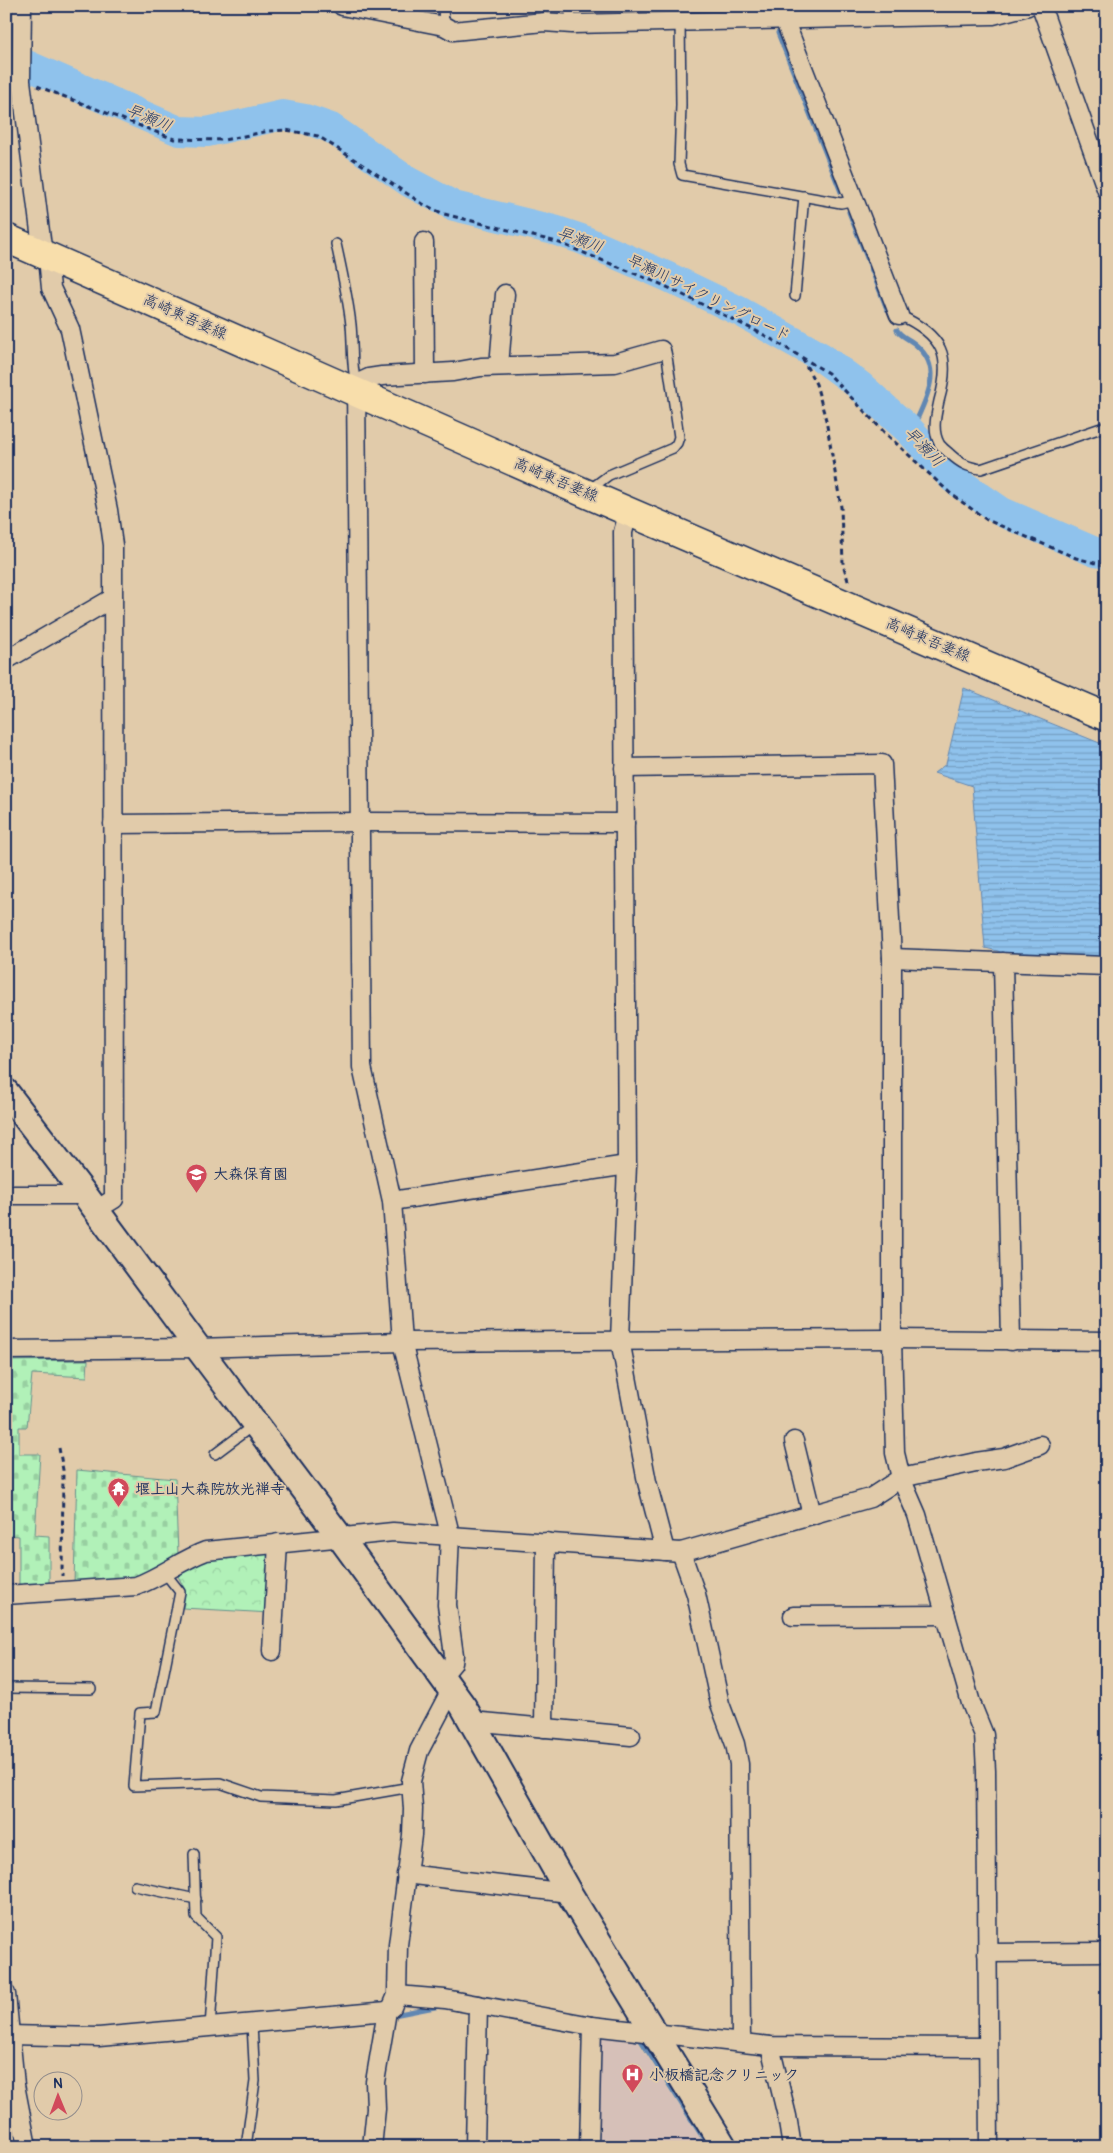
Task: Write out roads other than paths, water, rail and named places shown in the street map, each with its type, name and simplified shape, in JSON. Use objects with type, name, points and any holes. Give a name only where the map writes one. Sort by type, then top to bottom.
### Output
[{"type":"main road","name":"高崎東吾妻線","points":[[6,238],[356,389],[585,493],[1107,717]]},
{"type":"street","points":[[6,1195],[91,1202],[114,1199],[113,545],[108,510],[70,329],[51,288],[50,268],[19,79],[22,6]]},
{"type":"street","points":[[342,6],[444,26],[453,31],[544,22],[572,24],[680,21],[781,13],[993,14],[1028,6]]},
{"type":"street","points":[[1042,6],[1107,191]]},
{"type":"street","points":[[781,13],[899,315]]},
{"type":"street","points":[[424,242],[425,374]]},
{"type":"street","points":[[499,366],[505,294]]},
{"type":"street","points":[[372,2147],[376,2110],[375,2082],[388,2011],[398,1995],[398,1945],[413,1818],[411,1781],[419,1751],[447,1683],[454,1655],[447,1605],[450,1534],[402,1342],[392,1200],[362,1067],[356,389],[370,378],[382,376],[425,374],[499,366],[608,364],[661,350]]},
{"type":"street","points":[[629,511],[623,532],[628,1165],[620,1340],[647,1482],[673,1551],[696,1594],[720,1704],[735,1744],[739,1764],[741,2042]]},
{"type":"street","points":[[6,660],[113,598]]},
{"type":"street","points":[[624,768],[882,764],[892,958],[892,1340],[895,1453],[901,1478],[917,1515],[971,1703],[984,1735],[988,2147]]},
{"type":"street","points":[[113,824],[360,822],[625,823]]},
{"type":"street","points":[[892,958],[1107,966]]},
{"type":"street","points":[[1003,962],[1011,1341]]},
{"type":"street","points":[[6,1092],[91,1202],[447,1683],[472,1721],[569,1894],[724,2147]]},
{"type":"street","points":[[392,1200],[628,1165]]},
{"type":"street","points":[[6,1350],[198,1348],[402,1342],[620,1340],[1107,1341]]},
{"type":"street","points":[[794,1441],[812,1515]]},
{"type":"street","points":[[6,1595],[136,1586],[165,1573],[192,1556],[206,1551],[392,1532],[450,1534],[673,1551],[870,1498],[901,1478],[1004,1458],[1040,1445]]},
{"type":"street","points":[[544,1728],[546,1542]]},
{"type":"street","points":[[272,1651],[278,1544]]},
{"type":"street","points":[[793,1616],[946,1615]]},
{"type":"street","points":[[472,1721],[631,1736]]},
{"type":"street","points":[[406,1874],[569,1894]]},
{"type":"street","points":[[986,1953],[1107,1952]]},
{"type":"street","points":[[6,1994],[11,2087],[27,2147]]},
{"type":"street","points":[[398,1995],[445,1999],[592,2026],[770,2046],[987,2047]]},
{"type":"street","points":[[475,2147],[478,2005]]},
{"type":"street","points":[[9,2035],[99,2037],[388,2011]]},
{"type":"street","points":[[589,2147],[592,2026]]},
{"type":"street","points":[[770,2046],[787,2116],[792,2147]]},
{"type":"lane","points":[[443,6],[444,26]]},
{"type":"lane","points":[[569,6],[572,24]]},
{"type":"lane","points":[[680,21],[681,105],[679,164],[682,175],[841,203],[855,200]]},
{"type":"lane","points":[[795,296],[804,196]]},
{"type":"lane","points":[[336,244],[348,302],[352,365],[356,389]]},
{"type":"lane","points":[[899,315],[927,331],[937,341],[943,354],[946,370],[935,416],[935,430],[939,444],[961,464],[980,468],[1107,426]]},
{"type":"lane","points":[[585,493],[609,475],[673,448],[677,443],[679,437],[667,357],[666,352],[661,350]]},
{"type":"lane","points":[[215,1454],[255,1424]]},
{"type":"lane","points":[[165,1573],[180,1592],[156,1712],[140,1713],[134,1786],[220,1783],[261,1797],[336,1800],[411,1787]]},
{"type":"lane","points":[[6,1688],[91,1689]]},
{"type":"lane","points":[[194,1854],[196,1917],[216,1937],[210,2028]]},
{"type":"lane","points":[[136,1886],[196,1899]]},
{"type":"lane","points":[[246,2147],[255,2081],[252,2024]]},
{"type":"water","points":[[964,688],[1107,746],[1107,961],[1010,957],[998,951],[985,948],[972,786],[934,773],[946,764]]},
{"type":"waterway","points":[[1053,17],[1054,6]]},
{"type":"waterway","points":[[778,33],[841,192]]},
{"type":"waterway","name":"早瀬川","points":[[6,56],[179,131],[207,132],[283,115],[305,119],[331,128],[409,182],[454,206],[554,230],[581,239],[666,276],[739,311],[821,357],[859,385],[910,431],[954,479],[1002,512],[1095,552],[1107,554]]},
{"type":"waterway","points":[[849,212],[887,309]]},
{"type":"waterway","points":[[897,330],[914,343],[929,361],[931,379],[918,417]]},
{"type":"waterway","points":[[394,2015],[440,2006]]},
{"type":"waterway","points":[[636,2039],[640,2039],[709,2147]]},
{"type":"place","name":"大森保育園","points":[[197,1193]]},
{"type":"place","name":"堰上山大森院放光禅寺","points":[[119,1508]]},
{"type":"place","name":"小板橋記念クリニック","points":[[633,2094]]}]
